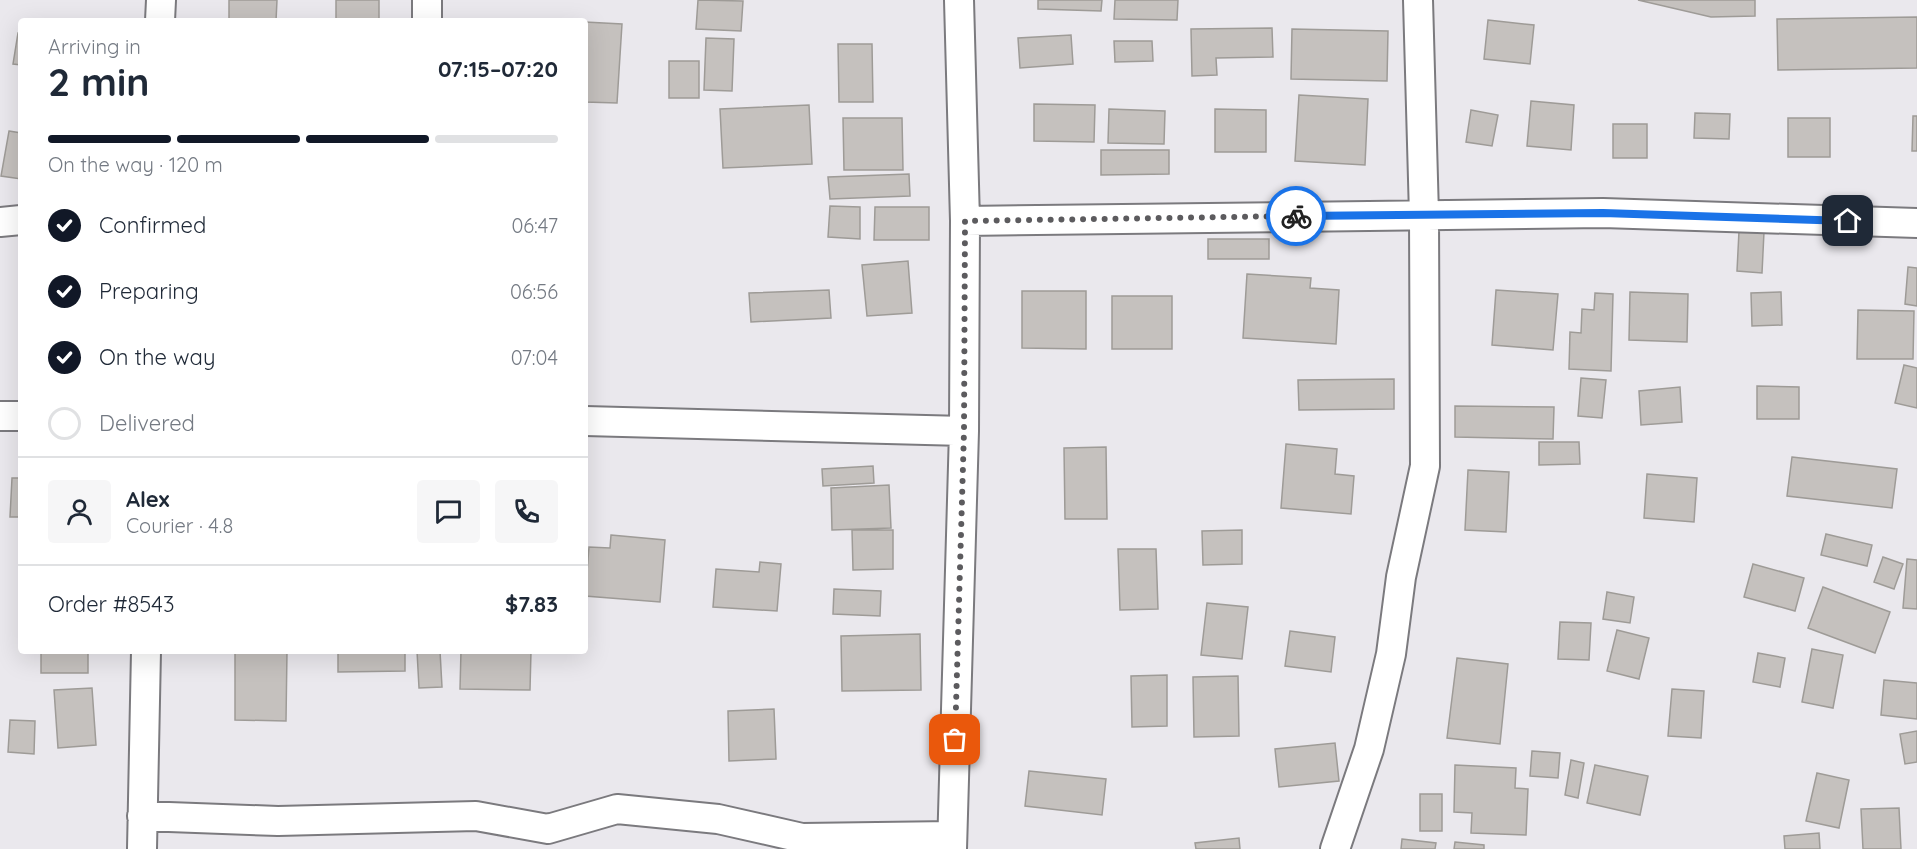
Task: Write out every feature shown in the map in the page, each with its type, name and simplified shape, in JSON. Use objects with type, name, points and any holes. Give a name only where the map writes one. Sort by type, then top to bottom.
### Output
[{"type":"street","points":[[160,0],[160,18]]},
{"type":"street","points":[[427,0],[427,18]]},
{"type":"street","points":[[142,816],[278,821],[476,816],[547,839],[617,808],[718,819],[802,838],[952,842],[964,431],[965,221],[959,0]]},
{"type":"street","points":[[1335,849],[1370,749],[1391,654],[1401,577],[1425,466],[1424,215],[1418,0]]},
{"type":"street","points":[[965,221],[1603,213],[1917,223]]},
{"type":"street","points":[[0,222],[18,220]]},
{"type":"street","points":[[0,416],[18,416]]},
{"type":"street","points":[[588,421],[964,431]]},
{"type":"street","points":[[142,849],[146,654]]},
{"type":"building","points":[[229,0],[277,0],[276,18],[229,18]]},
{"type":"building","points":[[336,0],[379,0],[379,18],[336,18]]},
{"type":"building","points":[[698,0],[743,1],[741,31],[696,29]]},
{"type":"building","points":[[1038,0],[1102,0],[1101,11],[1038,9]]},
{"type":"building","points":[[1115,0],[1178,0],[1177,20],[1114,19]]},
{"type":"building","points":[[1638,0],[1755,0],[1755,16],[1711,17]]},
{"type":"building","points":[[1917,17],[1917,68],[1778,70],[1777,19]]},
{"type":"building","points":[[1488,20],[1534,25],[1530,64],[1484,59]]},
{"type":"building","points":[[588,22],[622,24],[617,103],[588,102]]},
{"type":"building","points":[[1272,28],[1273,57],[1216,58],[1217,75],[1192,76],[1191,29]]},
{"type":"building","points":[[1292,29],[1388,31],[1387,81],[1291,79]]},
{"type":"building","points":[[18,33],[18,65],[13,64]]},
{"type":"building","points":[[1071,35],[1073,64],[1020,68],[1018,38]]},
{"type":"building","points":[[706,38],[734,39],[732,91],[704,90]]},
{"type":"building","points":[[1114,41],[1152,41],[1153,61],[1115,62]]},
{"type":"building","points":[[838,44],[872,44],[873,102],[839,102]]},
{"type":"building","points":[[669,61],[699,61],[699,98],[669,98]]},
{"type":"building","points":[[1299,95],[1368,99],[1365,165],[1295,161]]},
{"type":"building","points":[[1531,101],[1574,105],[1571,150],[1527,146]]},
{"type":"building","points":[[1034,104],[1095,105],[1094,142],[1034,141]]},
{"type":"building","points":[[809,105],[812,164],[723,168],[720,109]]},
{"type":"building","points":[[1109,109],[1165,111],[1164,144],[1108,143]]},
{"type":"building","points":[[1215,109],[1266,110],[1266,152],[1215,152]]},
{"type":"building","points":[[1471,110],[1498,115],[1492,146],[1466,142]]},
{"type":"building","points":[[1695,113],[1730,114],[1729,139],[1694,138]]},
{"type":"building","points":[[1913,116],[1917,116],[1917,151],[1912,151]]},
{"type":"building","points":[[843,118],[902,118],[903,170],[844,170]]},
{"type":"building","points":[[1788,118],[1830,118],[1830,157],[1788,157]]},
{"type":"building","points":[[1613,124],[1647,124],[1647,158],[1613,158]]},
{"type":"building","points":[[9,131],[18,132],[18,179],[1,176]]},
{"type":"building","points":[[1101,150],[1169,150],[1169,174],[1101,175]]},
{"type":"building","points":[[909,174],[910,196],[830,199],[828,177]]},
{"type":"building","points":[[830,206],[860,207],[860,239],[828,237]]},
{"type":"building","points":[[875,207],[929,207],[929,240],[874,240]]},
{"type":"building","points":[[1739,231],[1764,232],[1762,273],[1737,271]]},
{"type":"building","points":[[1208,239],[1269,239],[1269,259],[1208,259]]},
{"type":"building","points":[[908,261],[912,313],[867,316],[862,265]]},
{"type":"building","points":[[1908,267],[1917,268],[1917,306],[1905,304]]},
{"type":"building","points":[[1247,274],[1311,278],[1310,288],[1339,290],[1336,344],[1243,338]]},
{"type":"building","points":[[829,290],[831,318],[751,322],[749,293]]},
{"type":"building","points":[[1496,290],[1558,294],[1553,350],[1492,345]]},
{"type":"building","points":[[1022,291],[1086,291],[1086,349],[1022,348]]},
{"type":"building","points":[[1630,292],[1688,294],[1687,342],[1629,340]]},
{"type":"building","points":[[1781,292],[1782,325],[1752,326],[1751,293]]},
{"type":"building","points":[[1595,293],[1613,294],[1611,371],[1569,369],[1570,332],[1581,333],[1582,309],[1594,310]]},
{"type":"building","points":[[1112,296],[1172,296],[1172,349],[1112,349]]},
{"type":"building","points":[[1858,310],[1914,311],[1913,359],[1857,359]]},
{"type":"building","points":[[1904,365],[1917,368],[1917,408],[1895,403]]},
{"type":"building","points":[[1581,378],[1606,380],[1602,418],[1578,416]]},
{"type":"building","points":[[1394,379],[1394,409],[1299,410],[1298,380]]},
{"type":"building","points":[[1757,386],[1799,387],[1799,419],[1757,419]]},
{"type":"building","points":[[1680,387],[1682,422],[1641,425],[1639,391]]},
{"type":"building","points":[[1455,406],[1554,407],[1553,439],[1455,437]]},
{"type":"building","points":[[1539,442],[1579,442],[1580,464],[1539,465]]},
{"type":"building","points":[[1286,444],[1337,449],[1335,474],[1354,476],[1351,514],[1281,508]]},
{"type":"building","points":[[1106,447],[1107,519],[1065,519],[1064,448]]},
{"type":"building","points":[[1792,457],[1897,469],[1892,508],[1787,496]]},
{"type":"building","points":[[873,466],[874,483],[823,486],[822,469]]},
{"type":"building","points":[[1468,470],[1509,472],[1506,532],[1465,530]]},
{"type":"building","points":[[1647,474],[1697,478],[1694,522],[1644,518]]},
{"type":"building","points":[[12,478],[18,478],[18,517],[10,517]]},
{"type":"building","points":[[889,485],[891,528],[832,530],[831,488]]},
{"type":"building","points":[[852,530],[893,530],[893,569],[853,570]]},
{"type":"building","points":[[1242,530],[1242,564],[1203,565],[1202,531]]},
{"type":"building","points":[[1826,534],[1872,545],[1867,566],[1821,555]]},
{"type":"building","points":[[611,535],[665,540],[660,602],[588,596],[589,547],[610,548]]},
{"type":"building","points":[[1118,549],[1156,549],[1158,609],[1120,610]]},
{"type":"building","points":[[1883,557],[1903,564],[1894,589],[1874,582]]},
{"type":"building","points":[[1907,559],[1917,560],[1917,609],[1903,608]]},
{"type":"building","points":[[760,562],[781,564],[777,611],[713,607],[716,569],[759,572]]},
{"type":"building","points":[[1753,564],[1804,578],[1795,611],[1744,597]]},
{"type":"building","points":[[1823,587],[1890,612],[1875,653],[1808,628]]},
{"type":"building","points":[[834,589],[881,591],[880,616],[833,614]]},
{"type":"building","points":[[1607,592],[1634,597],[1630,623],[1603,619]]},
{"type":"building","points":[[1207,603],[1248,607],[1242,659],[1201,655]]},
{"type":"building","points":[[1560,622],[1591,623],[1589,660],[1558,659]]},
{"type":"building","points":[[1617,630],[1649,638],[1639,679],[1607,671]]},
{"type":"building","points":[[1290,631],[1335,637],[1331,672],[1285,666]]},
{"type":"building","points":[[920,634],[921,690],[842,691],[841,636]]},
{"type":"building","points":[[1812,649],[1843,655],[1833,708],[1802,702]]},
{"type":"building","points":[[1758,653],[1785,658],[1780,687],[1753,682]]},
{"type":"building","points":[[41,654],[88,654],[88,673],[41,673]]},
{"type":"building","points":[[235,654],[287,654],[286,721],[235,720]]},
{"type":"building","points":[[338,654],[405,654],[405,671],[338,672]]},
{"type":"building","points":[[417,654],[440,654],[442,687],[419,688]]},
{"type":"building","points":[[461,654],[531,654],[530,690],[460,689]]},
{"type":"building","points":[[1457,658],[1508,664],[1500,744],[1447,738]]},
{"type":"building","points":[[1167,675],[1167,726],[1132,727],[1131,676]]},
{"type":"building","points":[[1238,676],[1239,736],[1194,737],[1193,677]]},
{"type":"building","points":[[1884,680],[1917,683],[1917,719],[1881,715]]},
{"type":"building","points":[[92,688],[96,745],[58,748],[54,690]]},
{"type":"building","points":[[1672,689],[1704,691],[1701,738],[1668,736]]},
{"type":"building","points":[[774,709],[776,759],[729,761],[728,711]]},
{"type":"building","points":[[10,720],[35,721],[34,754],[8,752]]},
{"type":"building","points":[[1917,731],[1917,762],[1905,764],[1900,734]]},
{"type":"building","points":[[1335,743],[1339,781],[1279,787],[1275,749]]},
{"type":"building","points":[[1532,751],[1560,753],[1558,778],[1530,776]]},
{"type":"building","points":[[1571,760],[1584,763],[1578,798],[1565,795]]},
{"type":"building","points":[[1455,765],[1516,768],[1515,788],[1528,789],[1526,835],[1471,833],[1472,813],[1454,812]]},
{"type":"building","points":[[1595,765],[1648,776],[1640,815],[1587,803]]},
{"type":"building","points":[[1029,771],[1106,779],[1102,815],[1025,806]]},
{"type":"building","points":[[1817,773],[1849,780],[1839,828],[1806,821]]},
{"type":"building","points":[[1420,794],[1442,794],[1442,831],[1420,831]]},
{"type":"building","points":[[1899,808],[1901,849],[1863,849],[1861,809]]},
{"type":"building","points":[[1819,833],[1820,849],[1785,849],[1784,836]]},
{"type":"building","points":[[1239,838],[1240,849],[1196,849],[1195,843]]},
{"type":"building","points":[[1402,839],[1436,843],[1435,849],[1401,849]]},
{"type":"building","points":[[1455,842],[1484,845],[1484,849],[1454,849]]},
{"type":"way so far","points":[[955,740],[964,431],[965,221],[1296,216]]},
{"type":"route","points":[[1296,216],[1603,213],[1848,221]]}]
